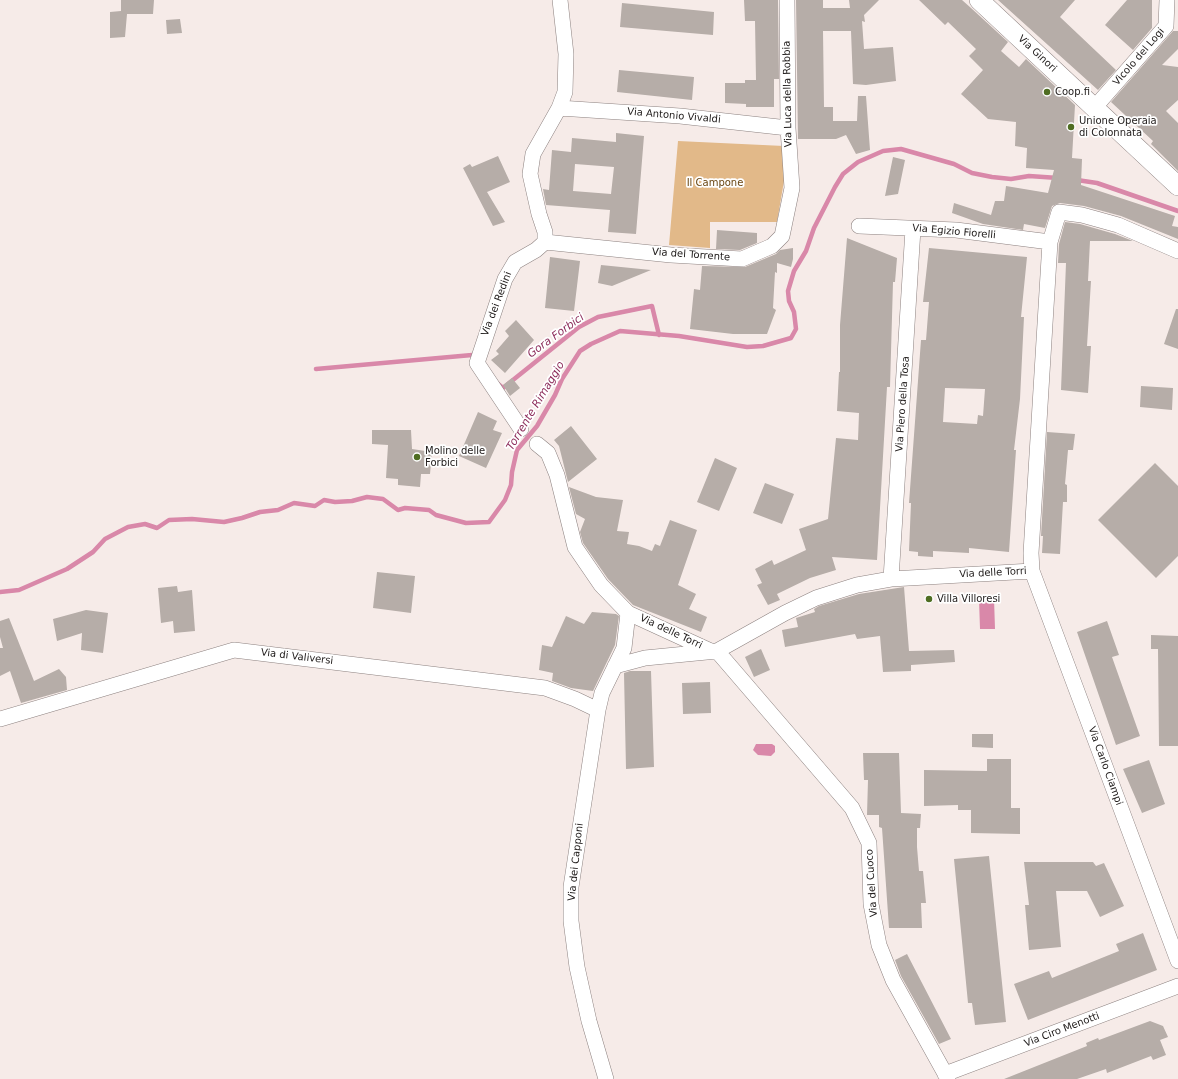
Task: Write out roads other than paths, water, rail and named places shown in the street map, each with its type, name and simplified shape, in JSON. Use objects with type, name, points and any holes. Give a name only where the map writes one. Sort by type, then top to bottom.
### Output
[{"type":"street","points":[[546,242],[545,232],[530,174],[533,154],[559,108],[565,92],[566,54],[560,0]]},
{"type":"street","name":"Via Luca della Robbia","points":[[787,0],[788,128],[792,188]]},
{"type":"street","name":"Via Ginori","points":[[979,0],[1178,186]]},
{"type":"street","name":"Vicolo del Logi","points":[[1095,107],[1166,26],[1167,0]]},
{"type":"street","name":"Via Antonio Vivaldi","points":[[559,108],[680,116],[788,128]]},
{"type":"street","name":"Via del Torrente","points":[[546,242],[671,255],[742,258],[772,246],[782,236],[792,188]]},
{"type":"street","name":"Via delle Torri","points":[[615,666],[645,658],[715,651],[785,612],[816,598],[851,586],[891,579],[1032,571],[1030,553],[1050,242],[1059,212],[1082,215],[1118,225],[1150,237],[1178,251]]},
{"type":"street","name":"Via Egizio Fiorelli","points":[[859,226],[956,230],[1050,242]]},
{"type":"street","name":"Via Piero della Tosa","points":[[891,579],[913,229]]},
{"type":"street","name":"Via dei Redini","points":[[521,429],[477,363],[505,278],[515,262],[536,250],[546,242]]},
{"type":"street","points":[[537,444],[548,453],[557,474],[575,548],[601,585],[628,613]]},
{"type":"street","name":"Via Carlo Ciampi","points":[[1032,571],[1178,961]]},
{"type":"street","name":"Via delle Torri","points":[[628,613],[715,651]]},
{"type":"street","name":"Via dei Capponi","points":[[606,1079],[589,1021],[577,967],[570,921],[574,857],[598,710],[602,693],[624,648],[628,613]]},
{"type":"street","name":"Via di Valiversi","points":[[0,719],[234,650],[545,688],[575,699],[598,710]]},
{"type":"street","name":"Via del Cuoco","points":[[715,651],[852,808],[869,843],[872,904],[880,945],[893,980],[947,1076]]},
{"type":"street","name":"Via Ciro Menotti","points":[[947,1076],[1178,986]]},
{"type":"waterway","name":"Torrente Rimaggio","points":[[0,592],[19,590],[67,569],[93,552],[105,539],[128,527],[145,524],[157,528],[169,520],[192,519],[224,522],[260,512],[278,510],[294,503],[315,506],[324,500],[335,502],[352,501],[367,497],[383,499],[398,510],[405,508],[429,510],[436,515],[466,523],[489,522],[505,500],[511,485],[512,472],[517,450],[537,426],[555,395],[562,379],[580,351],[591,344],[620,331],[679,336],[747,347],[763,346],[791,338],[796,329],[794,312],[789,301],[788,291],[794,271],[806,251],[814,228],[835,187],[843,174],[858,162],[883,151],[901,149],[954,164],[972,173],[992,177],[1011,179],[1029,176],[1058,178]]},
{"type":"waterway","name":"Torrente Rimaggio","points":[[1077,180],[1097,183],[1178,211]]},
{"type":"waterway","name":"Gora Forbici","points":[[497,383],[503,388],[579,327],[598,317],[652,306],[659,335]]},
{"type":"waterway","name":"Gora Forbici","points":[[316,369],[472,355]]},
{"type":"place","name":"Coop.fi","points":[[1047,92]]},
{"type":"place","name":"Unione Operaia di Colonnata","points":[[1071,127]]},
{"type":"place","name":"Molino delle Forbici","points":[[417,457]]},
{"type":"place","name":"Villa Villoresi","points":[[929,599]]},
{"type":"park label","name":"Il Campone","points":[[715,183]]}]
